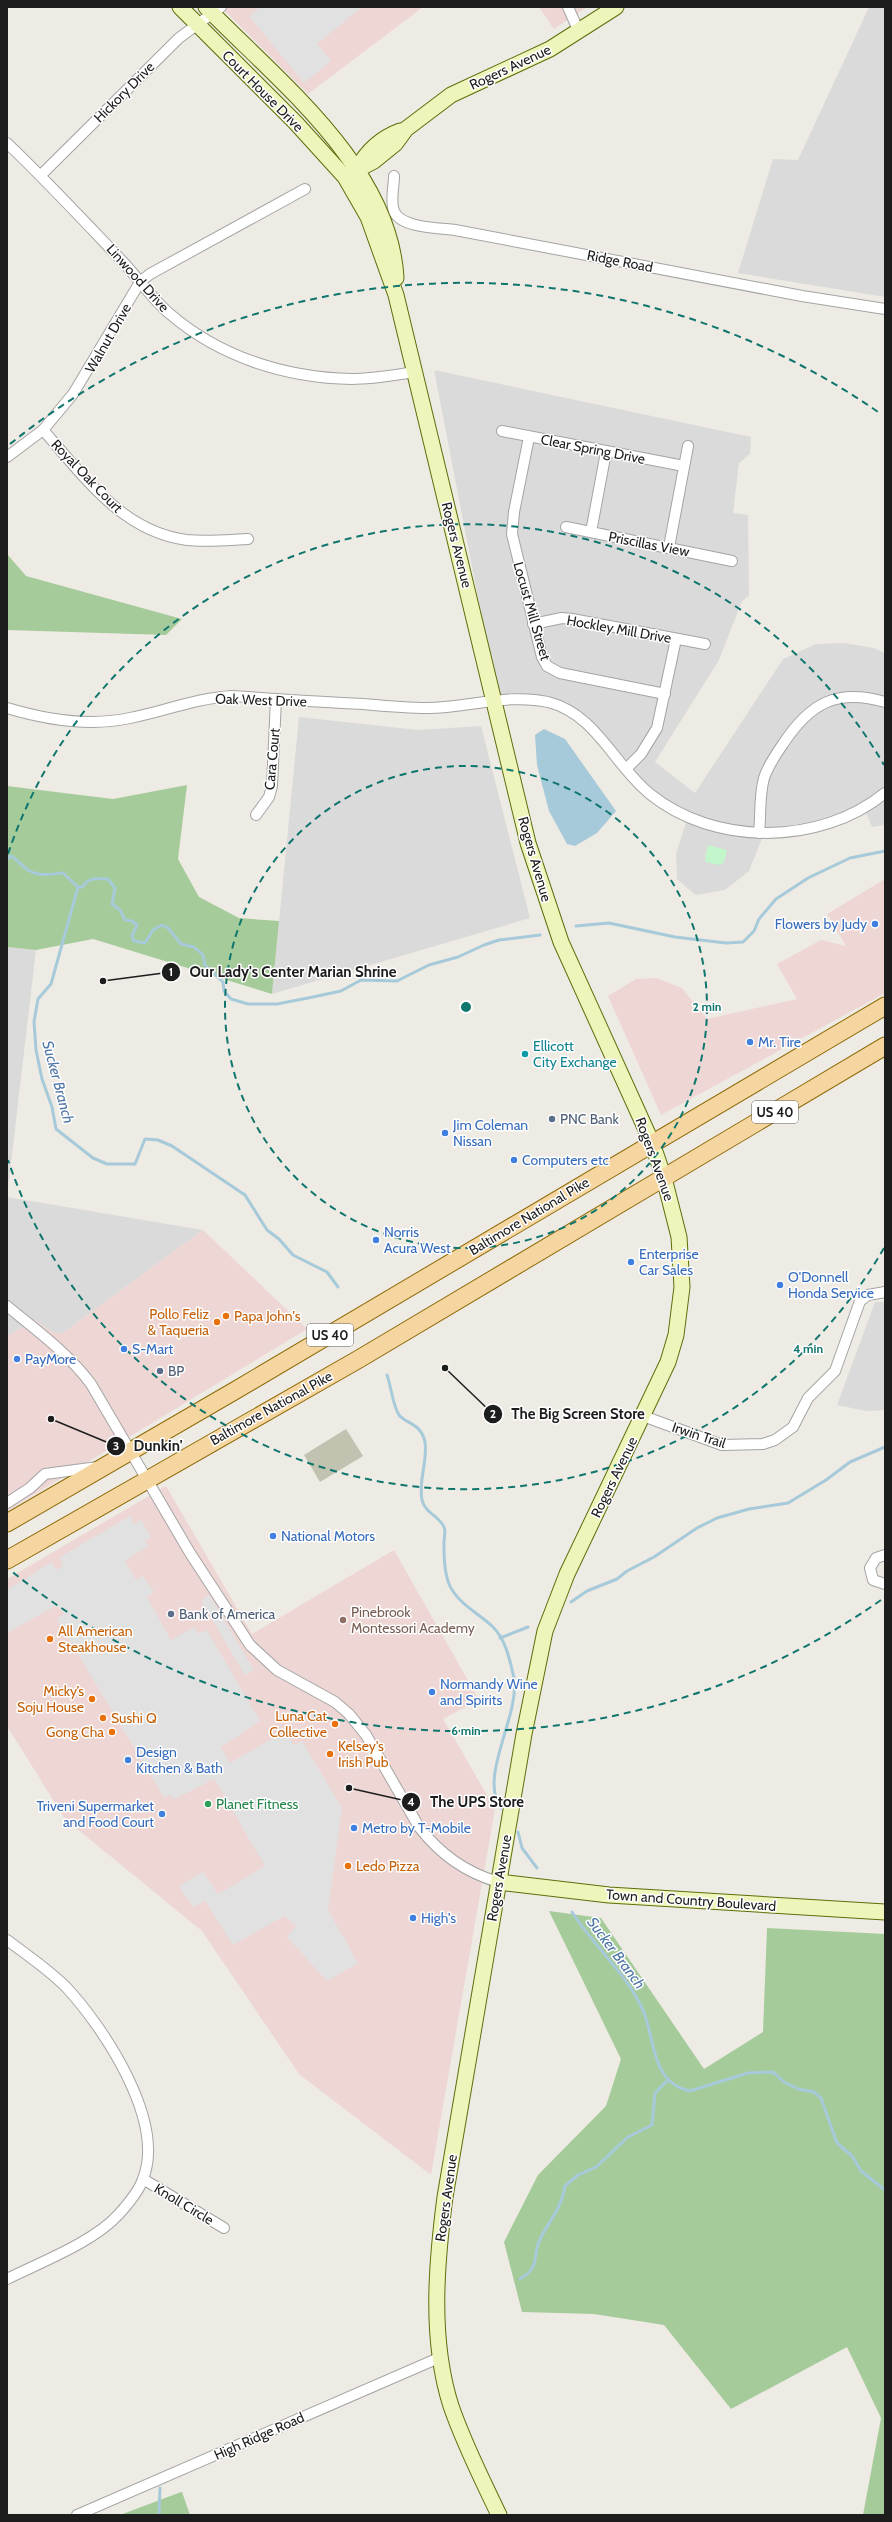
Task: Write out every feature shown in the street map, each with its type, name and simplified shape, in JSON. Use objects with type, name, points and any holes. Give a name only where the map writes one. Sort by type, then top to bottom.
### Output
[{"type":"main road","name":"Court House Drive","points":[[180,7],[295,122],[351,173]]},
{"type":"main road","name":"Rogers Avenue","points":[[500,2515],[456,2417],[445,2384],[441,2357],[437,2304],[440,2236],[498,1882],[535,1671],[545,1631],[567,1574],[668,1362],[680,1311],[682,1288],[679,1238],[664,1178],[652,1143],[570,962],[551,916],[528,843],[496,700],[396,295],[394,256],[386,224],[374,196],[351,173],[374,161],[395,144],[406,130],[451,95],[579,32],[616,7]]},
{"type":"main road","name":"Court House Drive","points":[[213,9],[306,107],[351,173]]},
{"type":"main road","name":"Baltimore National Pike","points":[[7,1523],[102,1466],[243,1386],[885,1006]]},
{"type":"main road","name":"Baltimore National Pike","points":[[7,1560],[146,1479],[359,1359],[885,1046]]},
{"type":"main road","name":"Town and Country Boulevard","points":[[498,1882],[609,1895],[885,1912]]},
{"type":"street","points":[[568,7],[579,32]]},
{"type":"street","name":"Hickory Drive","points":[[41,175],[179,38],[213,9]]},
{"type":"street","name":"Linwood Drive","points":[[7,143],[41,175],[170,314],[217,347],[253,362],[300,374],[352,379],[415,372]]},
{"type":"street","name":"Ridge Road","points":[[394,176],[394,212],[398,217],[411,224],[455,230],[779,292],[885,309]]},
{"type":"street","name":"Walnut Drive","points":[[7,457],[43,430],[87,374],[140,282],[150,274],[305,189]]},
{"type":"street","name":"Royal Oak Court","points":[[43,430],[113,507],[148,529],[186,540],[248,539]]},
{"type":"street","name":"Clear Spring Drive","points":[[502,431],[684,466]]},
{"type":"street","name":"Locust Mill Street","points":[[529,437],[514,512],[512,534],[542,657],[547,666],[554,671],[665,694]]},
{"type":"street","points":[[669,548],[688,446]]},
{"type":"street","points":[[591,532],[606,452]]},
{"type":"street","name":"Priscillas View","points":[[566,528],[732,561]]},
{"type":"street","name":"Hockley Mill Drive","points":[[533,624],[562,618],[572,619],[705,644]]},
{"type":"street","points":[[626,769],[650,742],[657,728],[676,639]]},
{"type":"street","points":[[759,833],[760,797],[764,778],[778,752],[802,718],[815,707],[840,697],[857,696],[885,702]]},
{"type":"street","name":"Oak West Drive","points":[[7,708],[56,720],[99,722],[130,719],[212,697],[276,699],[426,708],[496,700],[520,699],[549,702],[576,715],[603,739],[626,769],[649,793],[674,811],[697,821],[722,828],[759,833],[796,831],[816,827],[858,810],[885,793]]},
{"type":"street","name":"Cara Court","points":[[256,815],[269,798],[272,786],[276,699]]},
{"type":"street","name":"Irwin Trail","points":[[643,1416],[722,1445],[763,1444],[775,1440],[793,1427],[808,1398],[835,1371],[860,1301],[868,1295],[885,1292]]},
{"type":"street","points":[[7,1306],[79,1368],[190,1553],[250,1645],[277,1670],[330,1699],[349,1714],[366,1735],[419,1827],[429,1840],[451,1860],[479,1876],[498,1882]]},
{"type":"street","points":[[7,1503],[30,1488],[45,1474],[102,1466]]},
{"type":"street","points":[[885,1555],[876,1558],[870,1568],[874,1580],[885,1584]]},
{"type":"street","points":[[7,1940],[40,1964],[65,1987],[107,2041],[138,2102],[148,2142],[148,2158],[143,2179],[118,2215],[102,2228],[7,2279]]},
{"type":"street","name":"Knoll Circle","points":[[143,2179],[224,2228]]},
{"type":"street","name":"High Ridge Road","points":[[77,2515],[441,2357]]},
{"type":"shaded area","points":[[221,7],[423,7],[308,94]]},
{"type":"shaded area","points":[[260,7],[362,7],[317,44],[331,61],[304,83],[249,16]]},
{"type":"shaded area","points":[[539,7],[587,7],[554,29]]},
{"type":"shaded area","points":[[869,7],[885,7],[885,297],[738,273],[773,159],[798,160]]},
{"type":"shaded area","points":[[434,370],[751,437],[750,454],[739,463],[733,513],[748,515],[749,596],[742,601],[719,660],[655,762],[695,793],[783,659],[816,644],[844,643],[874,648],[885,653],[885,825],[872,827],[863,806],[817,826],[762,831],[761,841],[749,871],[725,890],[696,895],[677,879],[676,854],[688,816],[675,810],[630,770],[606,736],[581,714],[497,696]]},
{"type":"shaded area","points":[[299,717],[418,730],[481,726],[530,918],[272,994]]},
{"type":"shaded area","points":[[885,879],[885,993],[661,1115],[608,996],[636,979],[656,978],[682,988],[707,1019],[797,999],[777,964],[821,940],[846,946],[827,914]]},
{"type":"shaded area","points":[[7,947],[36,950],[7,1197]]},
{"type":"shaded area","points":[[7,1197],[203,1230],[63,1333],[54,1333],[35,1320],[7,1337]]},
{"type":"shaded area","points":[[203,1230],[307,1329],[7,1511],[7,1336],[35,1320],[54,1333],[63,1333]]},
{"type":"shaded area","points":[[875,1302],[885,1302],[885,1410],[866,1411],[837,1405]]},
{"type":"shaded area","points":[[346,1429],[363,1456],[320,1482],[304,1455]]},
{"type":"shaded area","points":[[166,1486],[252,1634],[394,1550],[479,1700],[443,1719],[495,1809],[431,2175],[299,2074],[202,1931],[65,1819],[7,1726],[7,1579]]},
{"type":"shaded area","points":[[130,1516],[134,1524],[141,1520],[151,1537],[145,1541],[148,1546],[125,1561],[136,1580],[143,1576],[154,1592],[147,1597],[171,1640],[195,1627],[199,1634],[207,1630],[260,1721],[221,1747],[230,1763],[285,1731],[294,1745],[302,1741],[342,1808],[328,1910],[358,1963],[327,1981],[287,1937],[296,1926],[284,1916],[233,1945],[205,1901],[193,1907],[179,1886],[203,1872],[218,1894],[265,1866],[214,1779],[175,1799],[170,1795],[164,1798],[57,1619],[64,1614],[60,1608],[55,1606],[7,1633],[7,1590],[52,1562],[56,1570],[63,1566],[60,1557]]},
{"type":"shaded area","points":[[209,1595],[254,1670],[245,1675],[201,1601]]},
{"type":"green space","points":[[7,554],[26,576],[182,619],[166,635],[7,630]]},
{"type":"green space","points":[[187,785],[178,859],[199,897],[239,918],[279,921],[272,994],[93,939],[36,950],[7,947],[7,786],[113,799]]},
{"type":"green space","points":[[708,845],[727,850],[724,862],[720,865],[706,862],[705,858]]},
{"type":"green space","points":[[549,1911],[601,1918],[704,2069],[763,2032],[767,1928],[885,1934],[885,2515],[863,2515],[881,2418],[847,2347],[731,2409],[664,2325],[594,2314],[522,2312],[504,2242],[538,2175],[606,2106],[621,2059]]},
{"type":"green space","points":[[181,2492],[190,2515],[120,2515]]},
{"type":"water","points":[[544,729],[565,739],[616,811],[597,833],[575,846],[567,844],[549,811],[537,765],[535,735]]},
{"type":"waterway","points":[[576,926],[609,923],[675,937],[726,943],[743,942],[754,931],[759,919],[776,899],[808,878],[850,858],[885,851]]},
{"type":"waterway","name":"Sucker Branch","points":[[7,859],[11,856],[28,870],[36,874],[63,873],[78,887],[51,984],[38,999],[34,1022],[36,1050],[42,1079],[52,1107],[56,1129],[93,1158],[107,1164],[135,1164],[145,1139],[158,1140],[172,1146],[245,1195],[267,1230],[279,1239],[293,1255],[327,1272],[338,1287]]},
{"type":"waterway","points":[[78,887],[82,887],[87,881],[90,880],[100,878],[108,879],[115,888],[112,904],[120,910],[125,920],[132,921],[137,925],[132,936],[134,941],[145,943],[153,930],[162,925],[168,928],[181,944],[194,947],[203,955],[205,965],[223,982],[224,991],[231,999],[248,1004],[277,1004],[341,991],[361,980],[397,981],[429,965],[458,957],[499,940],[540,935]]},
{"type":"waterway","name":"Sucker Branch","points":[[387,1375],[395,1406],[399,1415],[417,1427],[425,1442],[426,1449],[421,1486],[422,1500],[426,1508],[442,1523],[445,1529],[445,1563],[449,1584],[457,1597],[497,1631],[507,1650],[511,1665],[514,1678],[514,1693],[494,1780],[495,1795],[501,1808]]},
{"type":"waterway","points":[[571,1602],[587,1591],[617,1579],[627,1571],[654,1557],[697,1528],[717,1518],[749,1509],[788,1503],[826,1480],[850,1462],[885,1447]]},
{"type":"waterway","points":[[500,1638],[528,1627]]},
{"type":"waterway","name":"Sucker Branch","points":[[518,1832],[522,1848],[537,1868]]},
{"type":"waterway","name":"Sucker Branch","points":[[572,1912],[589,1936],[627,1982],[635,1995],[642,2008],[660,2068],[667,2078],[677,2086],[690,2091],[748,2073],[773,2072],[784,2082],[798,2089],[814,2092],[821,2098],[837,2143],[852,2156],[861,2171],[885,2190]]},
{"type":"waterway","points":[[520,2279],[527,2275],[533,2266],[540,2239],[561,2202],[565,2186],[578,2175],[596,2167],[628,2137],[652,2125],[655,2093],[668,2080]]},
{"type":"waterway","points":[[159,2515],[160,2488]]},
{"type":"place","name":"Flowers by Judy","points":[[875,924]]},
{"type":"place","name":"Our Lady's Center Marian Shrine","points":[[103,981]]},
{"type":"place","name":"Mr. Tire","points":[[750,1042]]},
{"type":"place","name":"Ellicott City Exchange","points":[[525,1054]]},
{"type":"place","name":"PNC Bank","points":[[552,1119]]},
{"type":"place","name":"Jim Coleman Nissan","points":[[445,1133]]},
{"type":"place","name":"Computers etc","points":[[514,1160]]},
{"type":"place","name":"Norris Acura West","points":[[376,1240]]},
{"type":"place","name":"Enterprise Car Sales","points":[[631,1262]]},
{"type":"place","name":"O'Donnell Honda Service","points":[[780,1285]]},
{"type":"place","name":"Papa John's","points":[[226,1316]]},
{"type":"place","name":"Pollo Feliz & Taqueria","points":[[217,1322]]},
{"type":"place","name":"S-Mart","points":[[124,1349]]},
{"type":"place","name":"PayMore","points":[[17,1359]]},
{"type":"place","name":"The Big Screen Store","points":[[445,1368]]},
{"type":"place","name":"BP","points":[[160,1371]]},
{"type":"place","name":"Dunkin'","points":[[51,1419]]},
{"type":"place","name":"National Motors","points":[[273,1536]]},
{"type":"place","name":"Bank of America","points":[[171,1614]]},
{"type":"place","name":"Pinebrook Montessori Academy","points":[[343,1620]]},
{"type":"place","name":"All American Steakhouse","points":[[50,1639]]},
{"type":"place","name":"Normandy Wine and Spirits","points":[[432,1692]]},
{"type":"place","name":"Micky’s Soju House","points":[[92,1699]]},
{"type":"place","name":"Sushi Q","points":[[103,1718]]},
{"type":"place","name":"Luna Cat Collective","points":[[335,1724]]},
{"type":"place","name":"Gong Cha","points":[[112,1732]]},
{"type":"place","name":"Kelsey's Irish Pub","points":[[330,1754]]},
{"type":"place","name":"Design Kitchen & Bath","points":[[128,1760]]},
{"type":"place","name":"The UPS Store","points":[[349,1788]]},
{"type":"place","name":"Planet Fitness","points":[[208,1804]]},
{"type":"place","name":"Triveni Supermarket and Food Court","points":[[162,1814]]},
{"type":"place","name":"Metro by T-Mobile","points":[[354,1828]]},
{"type":"place","name":"Ledo Pizza","points":[[348,1866]]},
{"type":"place","name":"High's","points":[[413,1918]]}]
